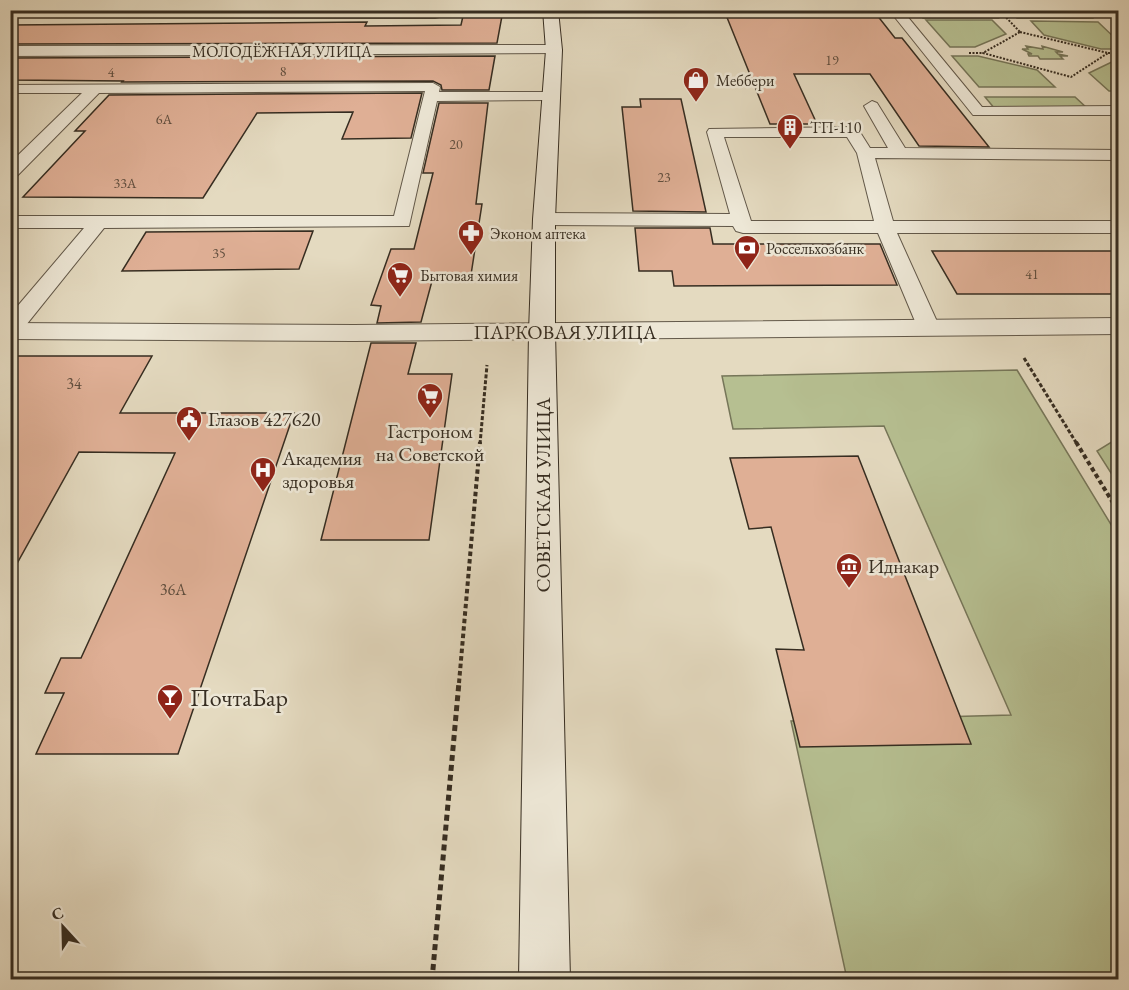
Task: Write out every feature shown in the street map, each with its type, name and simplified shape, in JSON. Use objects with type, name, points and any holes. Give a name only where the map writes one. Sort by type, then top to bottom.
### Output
[{"type":"street","name":"СОВЕТСКАЯ УЛИЦА","points":[[545,980],[542,332],[544,219],[554,50],[550,10]]},
{"type":"street","name":"МОЛОДЁЖНАЯ УЛИЦА","points":[[10,51],[554,50]]},
{"type":"street","name":"ПАРКОВАЯ УЛИЦА","points":[[10,330],[489,333],[928,326],[1119,326]]},
{"type":"lane","points":[[49,10],[46,13],[435,14],[436,10]]},
{"type":"lane","points":[[895,10],[978,112],[1118,112]]},
{"type":"lane","points":[[10,89],[433,87],[402,222],[10,222]]},
{"type":"lane","points":[[10,173],[95,88]]},
{"type":"lane","points":[[430,97],[550,96]]},
{"type":"lane","points":[[872,106],[899,153]]},
{"type":"lane","points":[[928,326],[885,227],[865,153],[852,132],[715,132],[743,227],[885,227],[1119,227]]},
{"type":"lane","points":[[865,153],[1119,155]]},
{"type":"lane","points":[[544,219],[741,220]]},
{"type":"lane","points":[[10,330],[99,222]]},
{"type":"path","points":[[999,10],[1020,32],[1108,53],[1119,53]]},
{"type":"path","points":[[1020,32],[983,53],[1071,77],[1108,53]]},
{"type":"path","points":[[1004,326],[1119,511]]},
{"type":"path","points":[[432,980],[489,333]]},
{"type":"green space","points":[[917,11],[991,11],[998,18],[923,18]]},
{"type":"green space","points":[[1009,11],[1083,11],[1092,18],[1017,18]]},
{"type":"green space","points":[[926,20],[992,20],[1006,34],[975,47],[950,47]]},
{"type":"green space","points":[[1031,21],[1098,22],[1118,41],[1118,49],[1101,49],[1044,35]]},
{"type":"green space","points":[[1026,46],[1043,49],[1042,46],[1063,52],[1056,52],[1068,56],[1060,56],[1063,59],[1040,59],[1038,56],[1029,56],[1028,54],[1032,54],[1022,49],[1028,49]]},
{"type":"green space","points":[[952,56],[978,56],[1037,70],[1055,87],[979,87]]},
{"type":"green space","points":[[1118,59],[1118,91],[1109,91],[1089,73]]},
{"type":"green space","points":[[985,97],[1075,97],[1088,109],[995,109]]},
{"type":"green space","points":[[1017,370],[1118,536],[1118,979],[847,979],[791,721],[1011,715],[884,426],[733,429],[722,376]]},
{"type":"green space","points":[[1118,438],[1118,484],[1097,451]]},
{"type":"building","points":[[724,10],[873,10],[895,38],[902,38],[989,147],[919,146],[870,74],[794,74],[817,124],[770,124]]},
{"type":"building","points":[[463,16],[502,16],[497,43],[10,44],[10,25],[367,22],[365,26],[461,25]]},
{"type":"building","points":[[495,56],[489,90],[442,90],[441,85],[433,81],[10,80],[10,58]]},
{"type":"building","points":[[422,93],[411,138],[342,139],[353,112],[257,113],[203,198],[23,197],[85,131],[75,131],[109,95]]},
{"type":"building","points":[[640,99],[681,99],[706,212],[633,211],[622,107],[641,107]]},
{"type":"building","points":[[439,103],[488,103],[476,204],[482,204],[470,281],[432,281],[421,322],[377,323],[381,306],[371,305],[391,249],[414,249],[433,173],[423,173]]},
{"type":"building","points":[[635,228],[710,228],[713,244],[880,244],[897,285],[674,286],[672,271],[639,271]]},
{"type":"building","points":[[313,231],[299,269],[122,271],[146,232]]},
{"type":"building","points":[[932,251],[1119,251],[1119,294],[957,294]]},
{"type":"building","points":[[371,343],[416,343],[408,374],[452,374],[429,540],[321,540]]},
{"type":"building","points":[[10,356],[152,356],[120,413],[294,413],[178,754],[36,754],[64,693],[45,693],[61,658],[81,658],[175,453],[79,452],[10,576]]},
{"type":"building","name":"Иднакар","points":[[858,456],[971,744],[800,747],[776,649],[804,650],[771,527],[749,529],[730,458]]},
{"type":"place","name":"Меббери","points":[[696,103]]},
{"type":"place","name":"ТП-110","points":[[790,150]]},
{"type":"place","name":"Эконом аптека","points":[[471,256]]},
{"type":"place","name":"Россельхозбанк","points":[[747,271]]},
{"type":"place","name":"Бытовая химия","points":[[400,298]]},
{"type":"place","name":"Гастроном на Советской","points":[[430,419]]},
{"type":"place","name":"Глазов 427620","points":[[189,442]]},
{"type":"place","name":"Академия здоровья","points":[[263,493]]},
{"type":"place","name":"Иднакар","points":[[849,589]]},
{"type":"place","name":"ПочтаБар","points":[[170,720]]}]
